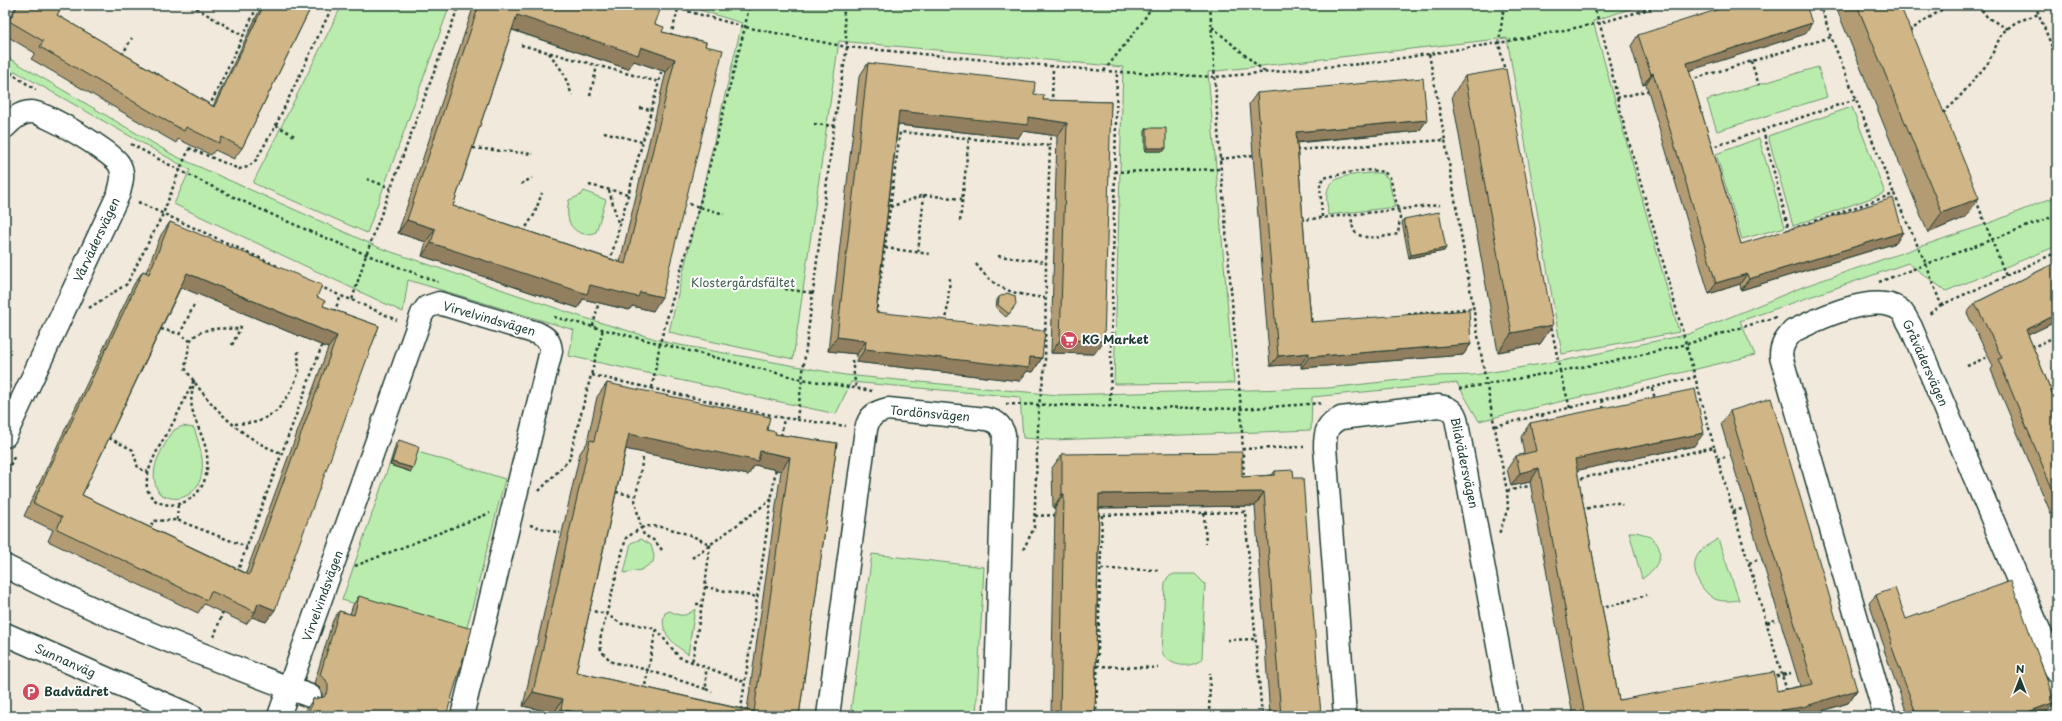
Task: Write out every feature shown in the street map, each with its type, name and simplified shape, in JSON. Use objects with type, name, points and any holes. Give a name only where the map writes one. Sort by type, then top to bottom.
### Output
[{"type":"street","name":"Vårvädersvägen","points":[[5,127],[21,114],[33,112],[44,115],[109,154],[119,163],[123,173],[119,193],[12,442]]},
{"type":"street","name":"Gråvädersvägen","points":[[1885,716],[1781,356],[1781,349],[1785,339],[1793,331],[1861,304],[1879,303],[1891,305],[1900,310],[1911,327],[2057,672]]},
{"type":"street","name":"Virvelvindsvägen","points":[[279,716],[417,328],[427,307],[439,304],[547,337],[550,342],[551,351],[462,716]]},
{"type":"street","name":"Blidvädersvägen","points":[[1345,716],[1325,447],[1326,432],[1330,423],[1341,418],[1445,406],[1452,411],[1460,434],[1511,716]]},
{"type":"street","name":"Tordönsvägen","points":[[828,716],[866,429],[868,420],[874,415],[888,409],[986,419],[995,421],[1001,426],[1004,434],[995,716]]},
{"type":"street","points":[[5,566],[54,591],[153,636],[310,696]]},
{"type":"street","name":"Sunnanväg","points":[[5,634],[192,716]]},
{"type":"path","points":[[191,5],[243,36]]},
{"type":"path","points":[[206,113],[258,5]]},
{"type":"path","points":[[189,148],[239,169],[248,167],[256,160],[276,124],[333,5]]},
{"type":"path","points":[[352,300],[366,255],[458,6],[452,5]]},
{"type":"path","points":[[665,5],[745,27],[847,47],[1053,67],[1215,77],[1370,63],[1499,43],[1600,23],[1663,5]]},
{"type":"path","points":[[652,388],[660,344],[699,206],[745,27],[749,5]]},
{"type":"path","points":[[797,419],[834,126],[847,47],[843,5]]},
{"type":"path","points":[[1104,71],[1153,5]]},
{"type":"path","points":[[1210,5],[1220,159],[1241,408],[1244,480]]},
{"type":"path","points":[[1504,5],[1499,43],[1505,74]]},
{"type":"path","points":[[1593,5],[1600,23],[1617,98],[1714,448],[1788,695]]},
{"type":"path","points":[[1820,5],[1831,37],[1894,194],[1926,264],[1941,305]]},
{"type":"path","points":[[1905,28],[1907,33],[1949,5]]},
{"type":"path","points":[[1978,5],[1988,18],[2008,29]]},
{"type":"path","points":[[2035,5],[2057,59]]},
{"type":"path","points":[[670,38],[678,9]]},
{"type":"path","points":[[1938,108],[1941,115],[1956,101],[1988,63],[2002,33],[2016,22],[2039,14]]},
{"type":"path","points":[[1211,26],[1265,72]]},
{"type":"path","points":[[1685,81],[1831,37]]},
{"type":"path","points":[[122,56],[132,38]]},
{"type":"path","points":[[521,45],[659,82]]},
{"type":"path","points":[[548,52],[563,72],[572,95]]},
{"type":"path","points":[[1429,54],[1486,383],[1507,490],[1508,508],[1498,540]]},
{"type":"path","points":[[1751,61],[1759,85]]},
{"type":"path","points":[[590,96],[597,66]]},
{"type":"path","points":[[1052,106],[1053,67]]},
{"type":"path","points":[[609,265],[662,68]]},
{"type":"path","points":[[5,69],[43,94]]},
{"type":"path","points":[[1110,407],[1117,72]]},
{"type":"path","points":[[1617,98],[1654,89]]},
{"type":"path","points":[[1707,149],[1856,99]]},
{"type":"path","points":[[640,108],[651,110]]},
{"type":"path","points":[[276,124],[296,137]]},
{"type":"path","points":[[814,124],[834,126]]},
{"type":"path","points":[[1038,405],[1045,367],[1045,298],[1051,130]]},
{"type":"path","points":[[1763,130],[1789,230]]},
{"type":"path","points":[[604,132],[642,142]]},
{"type":"path","points":[[876,317],[900,132],[1050,146]]},
{"type":"path","points":[[960,221],[969,138]]},
{"type":"path","points":[[124,140],[179,171],[366,255],[444,284]]},
{"type":"path","points":[[1293,150],[1445,140]]},
{"type":"path","points":[[86,311],[127,284],[163,214],[179,171],[193,141]]},
{"type":"path","points":[[474,148],[533,154]]},
{"type":"path","points":[[1220,159],[1262,154]]},
{"type":"path","points":[[1114,172],[1221,169]]},
{"type":"path","points":[[1322,217],[1320,184],[1323,178],[1372,170],[1386,173],[1390,177],[1400,218],[1398,234],[1363,237],[1356,233],[1351,215]]},
{"type":"path","points":[[520,184],[532,178]]},
{"type":"path","points":[[367,179],[391,188]]},
{"type":"path","points":[[590,184],[628,194]]},
{"type":"path","points":[[609,190],[620,227]]},
{"type":"path","points":[[119,193],[284,269]]},
{"type":"path","points":[[520,236],[527,228],[534,215],[542,193]]},
{"type":"path","points":[[1973,193],[2006,276]]},
{"type":"path","points":[[1782,232],[1894,194]]},
{"type":"path","points":[[890,207],[924,195],[962,199]]},
{"type":"path","points":[[918,253],[924,195]]},
{"type":"path","points":[[689,204],[724,214]]},
{"type":"path","points":[[1301,220],[1398,211],[1440,205]]},
{"type":"path","points":[[1300,213],[1301,227]]},
{"type":"path","points":[[885,248],[930,254]]},
{"type":"path","points":[[1911,327],[1941,305],[2057,252]]},
{"type":"path","points":[[998,256],[1046,262]]},
{"type":"path","points":[[976,264],[991,281],[1014,294],[1045,298]]},
{"type":"path","points":[[946,323],[950,278]]},
{"type":"path","points":[[312,282],[417,328]]},
{"type":"path","points":[[785,289],[812,293]]},
{"type":"path","points":[[332,318],[341,296]]},
{"type":"path","points":[[592,326],[601,296]]},
{"type":"path","points":[[1309,302],[1311,324],[1319,324]]},
{"type":"path","points":[[180,334],[194,305]]},
{"type":"path","points":[[1396,316],[1473,308]]},
{"type":"path","points":[[547,315],[801,379]]},
{"type":"path","points":[[1550,320],[1560,371],[1570,408]]},
{"type":"path","points":[[938,322],[953,324]]},
{"type":"path","points":[[232,346],[242,324]]},
{"type":"path","points":[[161,329],[180,334],[190,341]]},
{"type":"path","points":[[240,329],[201,331],[195,334],[190,341],[185,364],[203,394],[249,438],[282,453]]},
{"type":"path","points":[[537,493],[569,460],[603,329]]},
{"type":"path","points":[[1037,331],[1045,332]]},
{"type":"path","points":[[2030,348],[2057,336]]},
{"type":"path","points":[[236,576],[324,340]]},
{"type":"path","points":[[2027,341],[2033,355]]},
{"type":"path","points":[[235,424],[258,422],[277,411],[288,396],[299,372],[298,351]]},
{"type":"path","points":[[1967,366],[1995,354]]},
{"type":"path","points":[[852,360],[856,389]]},
{"type":"path","points":[[1452,411],[1450,392],[1486,383],[1560,371]]},
{"type":"path","points":[[592,375],[784,418],[866,429]]},
{"type":"path","points":[[1495,426],[1695,377]]},
{"type":"path","points":[[194,380],[192,406],[203,437],[207,466],[206,477],[192,499],[178,504],[168,505],[153,499],[146,486],[148,472],[163,439],[179,412],[194,380]]},
{"type":"path","points":[[1652,388],[1656,402]]},
{"type":"path","points":[[2048,389],[2053,401]]},
{"type":"path","points":[[2050,396],[2057,396]]},
{"type":"path","points":[[1602,400],[1605,413]]},
{"type":"path","points":[[1134,407],[1241,408],[1325,402]]},
{"type":"path","points":[[1542,414],[1545,427]]},
{"type":"path","points":[[780,440],[784,418]]},
{"type":"path","points":[[109,438],[133,450],[138,468],[148,472]]},
{"type":"path","points":[[5,476],[12,442]]},
{"type":"path","points":[[1242,448],[1325,447]]},
{"type":"path","points":[[1571,481],[1714,448]]},
{"type":"path","points":[[1718,459],[1725,457]]},
{"type":"path","points":[[643,458],[635,496],[641,528],[644,535],[655,541],[662,550]]},
{"type":"path","points":[[740,716],[777,463]]},
{"type":"path","points":[[1507,490],[1536,484]]},
{"type":"path","points":[[616,492],[635,496]]},
{"type":"path","points":[[1244,496],[1262,716]]},
{"type":"path","points":[[692,558],[772,499]]},
{"type":"path","points":[[1577,511],[1608,503],[1620,503],[1622,505]]},
{"type":"path","points":[[177,520],[178,504]]},
{"type":"path","points":[[1733,511],[1742,509]]},
{"type":"path","points":[[349,569],[492,512]]},
{"type":"path","points":[[1095,515],[1245,512]]},
{"type":"path","points":[[1204,513],[1206,544]]},
{"type":"path","points":[[1035,516],[1065,515]]},
{"type":"path","points":[[1096,716],[1102,515]]},
{"type":"path","points":[[148,532],[153,521],[177,520],[247,547]]},
{"type":"path","points":[[526,524],[560,532]]},
{"type":"path","points":[[710,545],[695,537],[656,526],[646,525],[626,538],[606,614],[600,645],[604,656],[612,662],[648,670],[712,692]]},
{"type":"path","points":[[692,663],[705,587],[710,545]]},
{"type":"path","points":[[1749,563],[1758,560]]},
{"type":"path","points":[[1100,570],[1159,570]]},
{"type":"path","points":[[705,587],[757,597]]},
{"type":"path","points":[[1596,611],[1647,595]]},
{"type":"path","points":[[696,604],[702,604]]},
{"type":"path","points":[[206,656],[225,605]]},
{"type":"path","points":[[588,610],[606,614],[622,624],[630,623],[656,629],[679,657],[745,682]]},
{"type":"path","points":[[1767,623],[1774,620]]},
{"type":"path","points":[[643,697],[656,629]]},
{"type":"path","points":[[1227,640],[1256,639]]},
{"type":"path","points":[[1097,666],[1158,668]]},
{"type":"path","points":[[706,668],[706,689]]},
{"type":"path","points":[[1209,716],[1210,672]]},
{"type":"path","points":[[1767,678],[1791,673]]},
{"type":"green space","points":[[342,5],[450,5],[367,233],[253,183]]},
{"type":"green space","name":"Klostergårdsfältet","points":[[684,5],[1642,5],[1593,21],[1679,332],[1562,354],[1507,38],[1208,72],[1234,383],[1114,384],[1123,67],[839,41],[793,359],[669,332],[742,23]]},
{"type":"green space","points":[[5,56],[175,156],[380,248],[582,317],[669,343],[845,375],[1058,395],[1328,388],[1437,376],[1474,375],[1567,360],[1689,334],[1805,286],[1995,221],[2057,196],[2057,246],[1946,291],[1908,263],[1740,321],[1755,355],[1479,421],[1457,383],[1312,397],[1311,430],[1053,440],[1023,438],[1020,397],[851,382],[836,414],[569,356],[574,330],[408,280],[403,312],[174,204],[190,170],[15,71],[5,86]]},
{"type":"green space","points":[[1818,67],[1827,97],[1717,131],[1707,100]]},
{"type":"green space","points":[[1852,107],[1885,193],[1793,226],[1768,136]]},
{"type":"green space","points":[[1759,138],[1785,227],[1742,239],[1716,154]]},
{"type":"green space","points":[[1380,173],[1388,178],[1395,207],[1328,215],[1327,193],[1333,182],[1351,175]]},
{"type":"green space","points":[[584,191],[606,200],[596,232],[591,234],[578,232],[574,229],[568,216],[569,200],[581,195]]},
{"type":"green space","points":[[2057,357],[2057,392],[2053,380],[2053,365]]},
{"type":"green space","points":[[183,426],[194,428],[199,444],[202,471],[197,486],[187,496],[180,498],[166,497],[159,493],[155,484],[155,468],[161,452],[174,430]]},
{"type":"green space","points":[[396,445],[505,479],[465,635],[342,600]]},
{"type":"green space","points":[[1629,532],[1637,532],[1650,537],[1659,547],[1660,553],[1658,560],[1653,569],[1642,579]]},
{"type":"green space","points":[[641,539],[651,545],[654,556],[653,562],[641,570],[624,573],[631,543]]},
{"type":"green space","points":[[1718,539],[1739,600],[1724,601],[1715,599],[1704,590],[1697,578],[1695,571],[1696,558],[1704,548]]},
{"type":"green space","points":[[872,554],[984,567],[976,716],[850,716]]},
{"type":"green space","points":[[1174,574],[1195,574],[1205,584],[1202,659],[1192,665],[1180,665],[1169,661],[1162,652],[1165,582],[1168,577]]},
{"type":"green space","points":[[695,609],[688,654],[669,637],[663,620],[665,613],[670,611],[677,614],[686,615]]},
{"type":"building","points":[[18,5],[63,5],[57,15],[214,107],[264,5],[312,5],[242,148],[222,137],[219,143],[186,127],[184,131],[40,47],[43,41],[9,21]]},
{"type":"building","points":[[479,5],[645,5],[660,10],[655,24],[664,27],[662,32],[706,42],[705,46],[723,50],[662,297],[640,292],[638,297],[590,285],[587,294],[431,243],[435,229],[407,220]],"holes":[[[517,15],[638,55],[641,47],[675,59],[625,264],[453,206]]]},
{"type":"building","points":[[1732,5],[1806,5],[1812,23],[1687,63],[1741,244],[1893,198],[1903,232],[1749,279],[1747,274],[1716,283],[1653,73],[1651,74],[1638,35]]},
{"type":"building","points":[[1857,5],[1900,5],[1979,198],[1942,213]]},
{"type":"building","points":[[868,63],[1035,82],[1034,94],[1044,95],[1043,100],[1111,102],[1104,341],[1060,340],[1067,123],[1028,117],[1028,125],[899,111],[876,312],[1045,331],[1042,358],[1030,357],[1029,368],[865,349],[866,341],[837,337]]},
{"type":"building","points":[[1506,69],[1553,325],[1512,333],[1465,76]]},
{"type":"building","points":[[1423,78],[1427,120],[1296,132],[1311,322],[1469,310],[1471,344],[1309,357],[1309,353],[1278,356],[1257,93]]},
{"type":"building","points":[[1147,128],[1166,128],[1166,148],[1147,148]]},
{"type":"building","points":[[1439,212],[1446,248],[1411,255],[1404,219]]},
{"type":"building","points":[[170,222],[322,285],[317,297],[325,301],[323,306],[379,326],[275,610],[258,603],[255,612],[211,591],[207,600],[57,529],[62,517],[33,503],[143,271],[149,274]],"holes":[[[187,273],[337,336],[249,575],[82,495]]]},
{"type":"building","points":[[2057,262],[2057,314],[2026,330],[2057,405],[2057,500],[1998,359],[2002,358],[1975,303]]},
{"type":"building","points":[[1007,293],[1015,296],[1016,304],[1009,314],[998,305],[999,297]]},
{"type":"building","points":[[607,383],[770,417],[767,430],[776,432],[775,434],[837,443],[799,716],[593,716],[561,709],[563,699],[533,692],[590,440],[594,441]],"holes":[[[629,434],[758,461],[760,451],[790,457],[754,712],[576,672]]]},
{"type":"building","points":[[1695,389],[1704,433],[1575,459],[1619,700],[1774,672],[1777,691],[1813,684],[1730,411],[1771,398],[1857,690],[1803,707],[1781,710],[1781,712],[1762,716],[1585,716],[1539,468],[1520,473],[1516,456],[1536,451],[1530,423]]},
{"type":"building","points":[[399,440],[419,447],[413,468],[392,462]]},
{"type":"building","points":[[1242,452],[1242,477],[1275,475],[1275,471],[1293,470],[1294,478],[1303,478],[1321,716],[1281,716],[1264,492],[1099,494],[1095,716],[1060,716],[1064,494],[1062,494],[1062,454]]},
{"type":"building","points":[[2011,581],[2055,702],[2017,716],[1917,716],[1890,642],[1892,641],[1876,595],[1895,588],[1906,619]]},
{"type":"building","points":[[359,596],[472,629],[446,716],[308,715],[313,699],[324,697],[328,691],[326,680],[320,675],[339,611],[354,615]]},
{"type":"building","points":[[868,713],[909,716],[868,716]]},
{"type":"place","name":"KG Market","points":[[1069,340]]},
{"type":"place","name":"Badvädret","points":[[31,692]]}]
